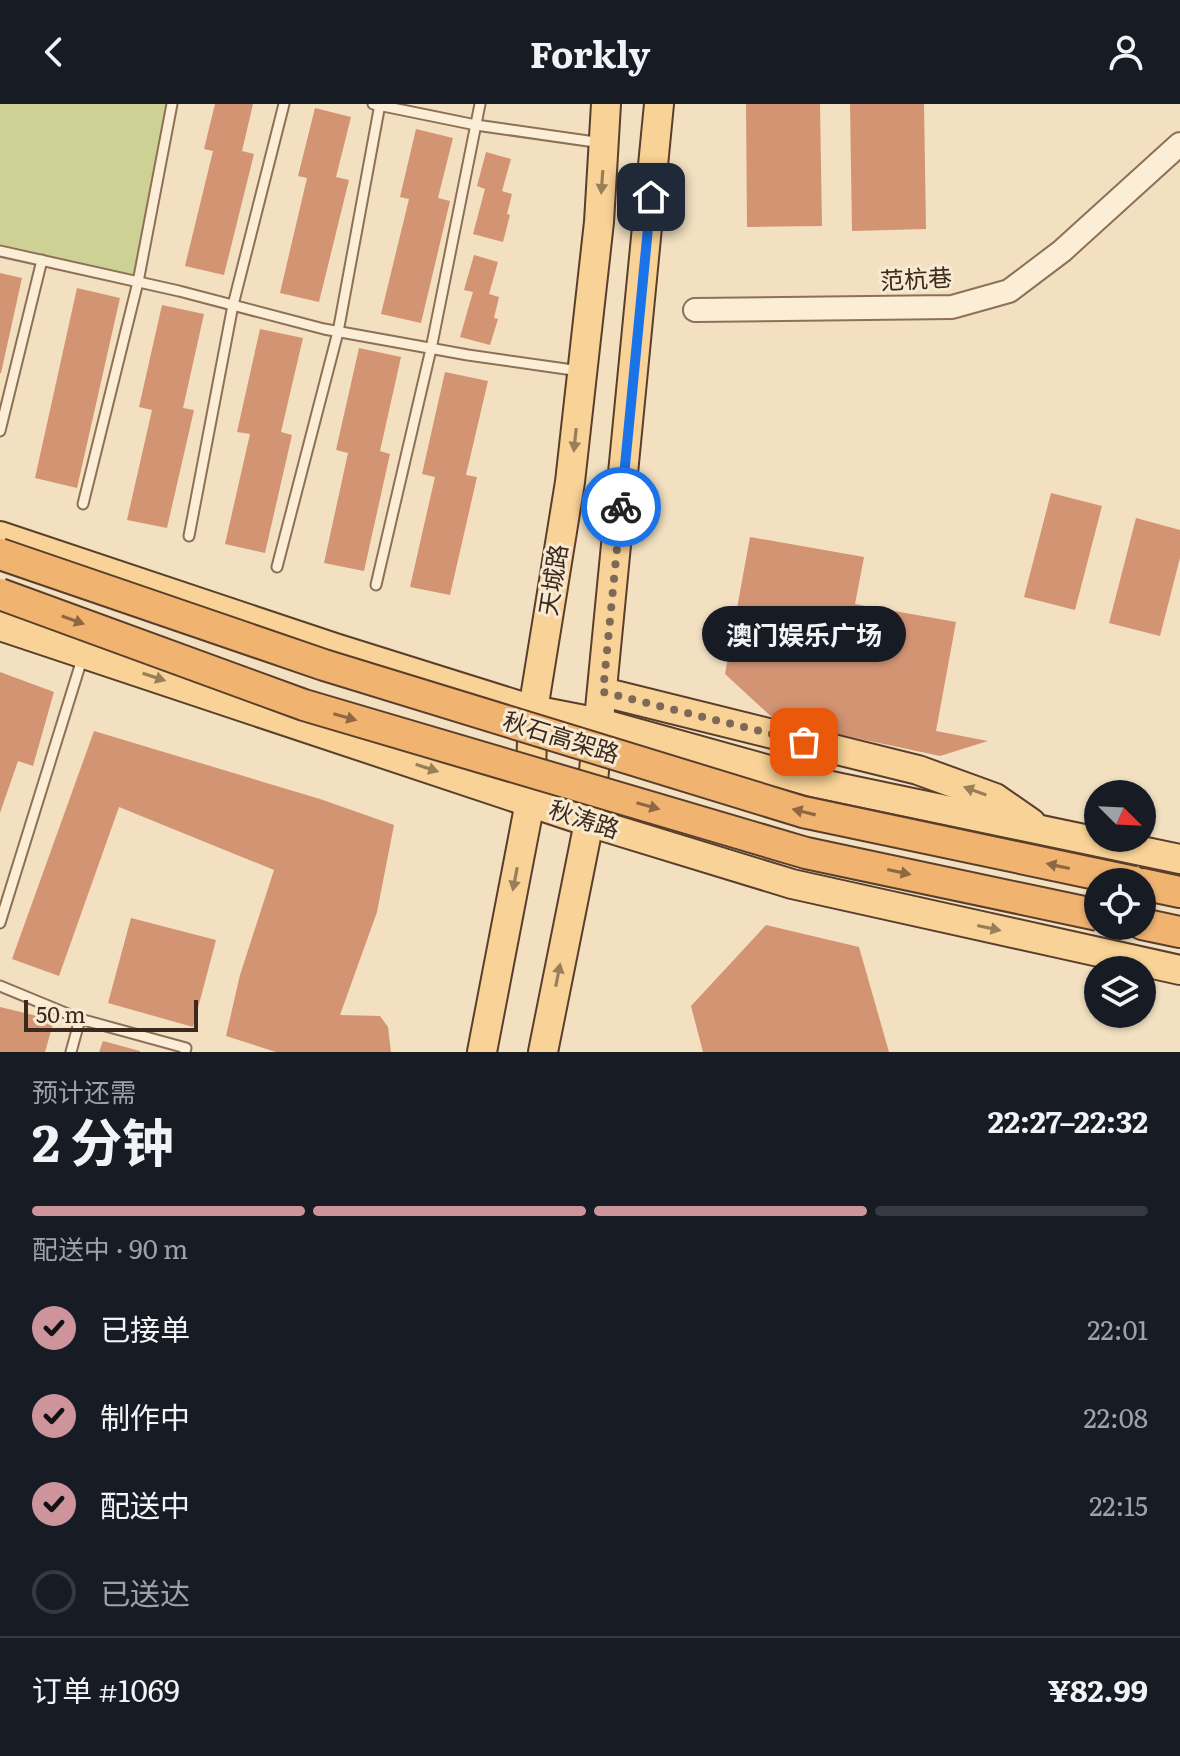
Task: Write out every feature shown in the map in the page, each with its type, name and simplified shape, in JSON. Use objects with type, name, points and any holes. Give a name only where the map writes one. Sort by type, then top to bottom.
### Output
[{"type":"highway","name":"秋石高架路","points":[[9,556],[324,665],[803,812],[1084,871]]},
{"type":"highway","name":"秋石高架路","points":[[5,596],[304,705],[790,848],[1084,912]]},
{"type":"highway","points":[[1156,887],[1180,892]]},
{"type":"highway","points":[[1156,927],[1180,932]]},
{"type":"main road","name":"天城路","points":[[482,1052],[530,802],[533,710],[570,482],[599,222],[606,104]]},
{"type":"main road","points":[[543,1052],[589,822],[659,104]]},
{"type":"main road","points":[[0,536],[335,648],[533,710],[600,723],[812,782],[1180,859]]},
{"type":"main road","name":"秋涛路","points":[[0,626],[589,822],[792,884],[1180,970]]},
{"type":"main road","points":[[603,692],[918,770],[995,798],[1042,830]]},
{"type":"street","name":"范杭巷","points":[[695,310],[952,307],[1009,291],[1062,251],[1180,144]]},
{"type":"lane","points":[[83,504],[138,282],[172,104]]},
{"type":"lane","points":[[189,536],[233,305],[284,104]]},
{"type":"lane","points":[[376,585],[431,349],[480,104]]},
{"type":"lane","points":[[277,567],[338,332],[377,105],[476,125],[604,144]]},
{"type":"lane","points":[[0,251],[338,332],[583,371]]},
{"type":"lane","points":[[0,431],[42,260]]},
{"type":"lane","points":[[0,923],[84,654]]},
{"type":"lane","points":[[0,986],[80,1019],[186,1048],[185,1052]]},
{"type":"lane","points":[[71,1052],[80,1019]]},
{"type":"green space","points":[[0,104],[172,104],[138,282],[0,252]]},
{"type":"building","points":[[215,104],[253,104],[242,151],[254,154],[224,275],[185,266],[213,151],[204,149]]},
{"type":"building","points":[[746,104],[820,104],[822,226],[747,227]]},
{"type":"building","points":[[850,104],[924,104],[926,229],[852,231]]},
{"type":"building","points":[[315,108],[351,117],[336,177],[349,180],[319,302],[280,293],[307,178],[298,176]]},
{"type":"building","points":[[416,129],[453,138],[438,198],[450,201],[421,323],[381,314],[409,199],[400,197]]},
{"type":"building","points":[[486,152],[511,159],[502,191],[512,194],[503,242],[473,234],[485,189],[477,186]]},
{"type":"building","points":[[474,255],[498,262],[489,294],[499,297],[494,318],[498,319],[490,345],[460,337],[473,292],[464,290]]},
{"type":"building","points":[[0,273],[22,278],[1,373],[0,373]]},
{"type":"building","points":[[77,288],[120,298],[77,488],[35,478]]},
{"type":"building","points":[[162,305],[204,314],[183,408],[194,410],[167,528],[127,520],[152,410],[139,407]]},
{"type":"building","points":[[260,329],[303,338],[281,432],[292,435],[265,553],[225,544],[250,434],[237,432]]},
{"type":"building","points":[[359,348],[401,357],[380,451],[390,454],[364,571],[324,563],[348,453],[336,450]]},
{"type":"building","points":[[445,372],[488,381],[466,475],[477,477],[450,595],[410,587],[435,477],[422,474]]},
{"type":"building","points":[[1051,493],[1102,506],[1075,610],[1024,597]]},
{"type":"building","points":[[1136,518],[1180,530],[1180,558],[1160,636],[1109,623]]},
{"type":"building","points":[[750,537],[864,557],[855,604],[956,622],[936,731],[988,741],[940,756],[776,721],[725,674]]},
{"type":"building","points":[[0,672],[54,692],[33,766],[18,761],[0,813]]},
{"type":"building","points":[[94,731],[320,799],[394,825],[377,912],[340,1015],[380,1016],[388,1027],[391,1052],[276,1052],[226,1036],[240,975],[274,870],[119,807],[59,976],[12,959]]},
{"type":"building","points":[[131,918],[216,940],[193,1027],[108,1003]]},
{"type":"building","points":[[766,925],[859,947],[889,1052],[703,1052],[691,1006]]},
{"type":"building","points":[[0,1007],[54,1020],[45,1052],[0,1052]]},
{"type":"building","points":[[103,1041],[140,1051],[140,1052],[99,1052]]},
{"type":"way so far","points":[[621,507],[603,692],[804,742]]},
{"type":"place","name":"澳门娱乐广场","points":[[804,742]]},
{"type":"route","points":[[621,507],[651,197]]}]
